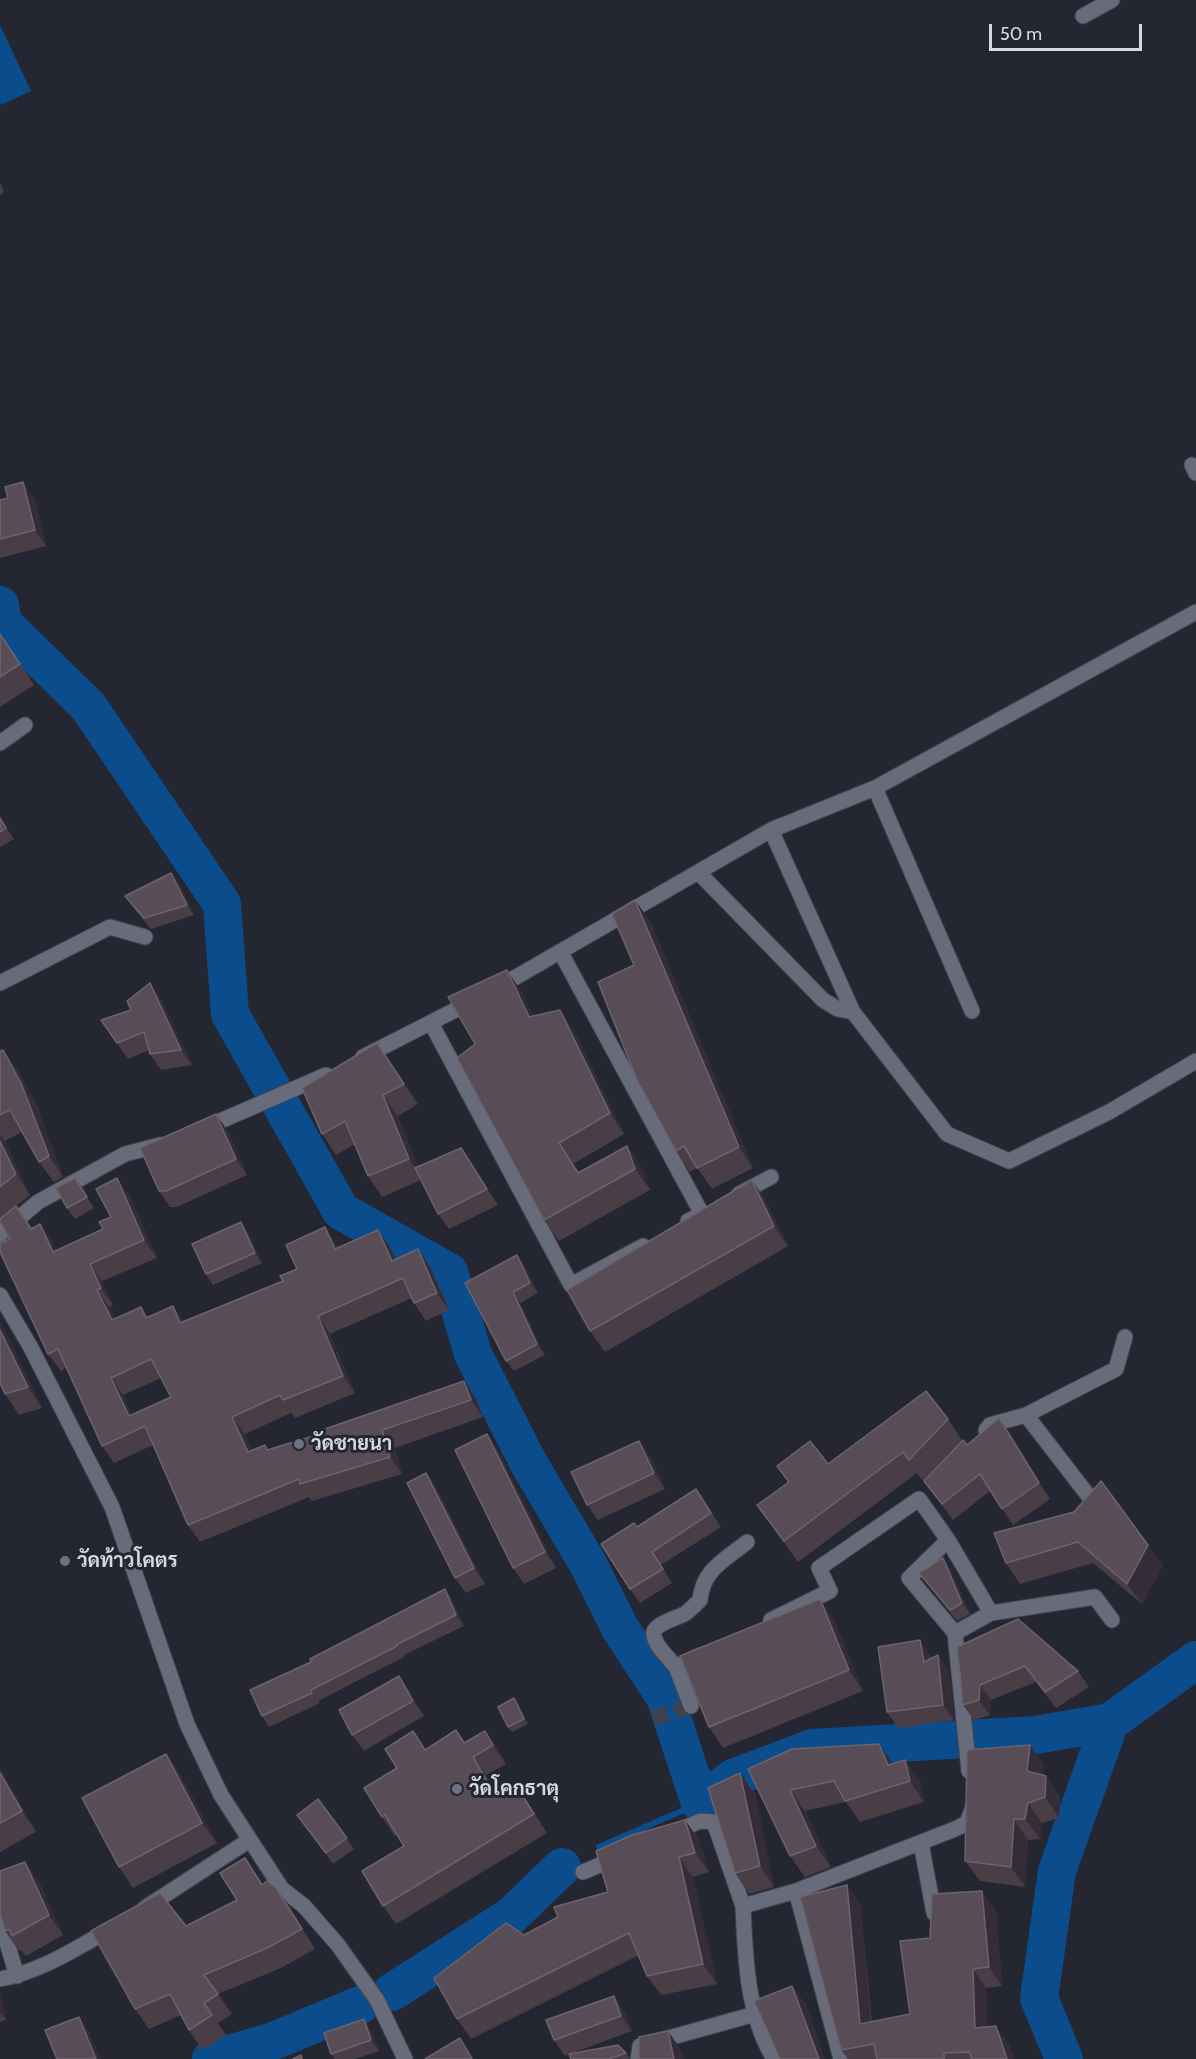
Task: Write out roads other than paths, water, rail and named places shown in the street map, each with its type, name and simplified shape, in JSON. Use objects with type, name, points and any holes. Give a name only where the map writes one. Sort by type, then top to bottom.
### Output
[{"type":"street","points":[[1083,16],[1112,0]]},
{"type":"street","points":[[0,1234],[38,1203],[125,1154],[144,1151],[236,1116],[309,1084],[431,1023],[561,953],[771,830],[875,788],[1196,612]]},
{"type":"street","points":[[0,743],[25,725]]},
{"type":"street","points":[[875,788],[972,1011]]},
{"type":"street","points":[[771,830],[853,1012],[947,1134],[1009,1161],[1109,1112],[1196,1061]]},
{"type":"street","points":[[699,873],[823,1000],[838,1009],[853,1012]]},
{"type":"street","points":[[0,982],[110,927],[145,937]]},
{"type":"street","points":[[561,953],[712,1209]]},
{"type":"street","points":[[431,1023],[571,1284],[771,1177]]},
{"type":"street","points":[[0,1295],[30,1346],[112,1507],[187,1724],[221,1795],[248,1841],[282,1889],[304,1906],[358,1972],[377,2000],[405,2059]]},
{"type":"street","points":[[975,1442],[990,1425],[1026,1415],[1116,1369],[1125,1337]]},
{"type":"street","points":[[1026,1415],[1094,1503]]},
{"type":"street","points":[[758,1627],[830,1591],[819,1568],[922,1495],[991,1613]]},
{"type":"street","points":[[743,1906],[796,1891],[967,1823],[972,1814],[973,1803],[960,1701],[955,1633],[909,1578],[948,1540]]},
{"type":"street","points":[[691,1706],[676,1667],[662,1650],[654,1636],[654,1631],[658,1626],[687,1612],[700,1600],[702,1585],[707,1574],[747,1542]]},
{"type":"street","points":[[955,1633],[991,1613],[1095,1597],[1112,1620]]},
{"type":"street","points":[[676,1667],[717,1647]]},
{"type":"street","points":[[658,1840],[700,1821],[714,1822],[743,1906],[744,1935],[755,2014],[774,2059]]},
{"type":"street","points":[[0,1979],[17,1976],[67,1954],[182,1886],[248,1841]]},
{"type":"street","points":[[921,1843],[934,1913]]},
{"type":"street","points":[[583,1872],[636,1849]]},
{"type":"street","points":[[796,1891],[840,2059]]},
{"type":"street","points":[[0,1920],[17,1976]]},
{"type":"street","points":[[638,2059],[640,2046],[755,2014]]},
{"type":"water","points":[[0,25],[31,91],[1,105],[0,103]]},
{"type":"waterway","points":[[0,605],[3,623],[88,706],[222,904],[230,1014],[341,1211],[449,1272],[473,1354],[528,1462],[588,1564],[620,1628],[665,1697],[700,1803],[733,1778],[812,1748],[1036,1735],[1110,1722],[1196,1660]]},
{"type":"waterway","points":[[1064,2059],[1039,1998],[1057,1871],[1110,1722]]},
{"type":"waterway","points":[[599,1847],[700,1803]]},
{"type":"waterway","points":[[392,1992],[511,1916],[562,1867]]},
{"type":"waterway","points":[[211,2059],[271,2042],[360,2005]]},
{"type":"tunnel","points":[[653,1718],[691,1706]]},
{"type":"place","name":"วัดชายนา","points":[[299,1444]]},
{"type":"place","name":"วัดท้าวโคตร","points":[[65,1561]]},
{"type":"place","name":"วัดโคกธาตุ","points":[[457,1789]]}]
